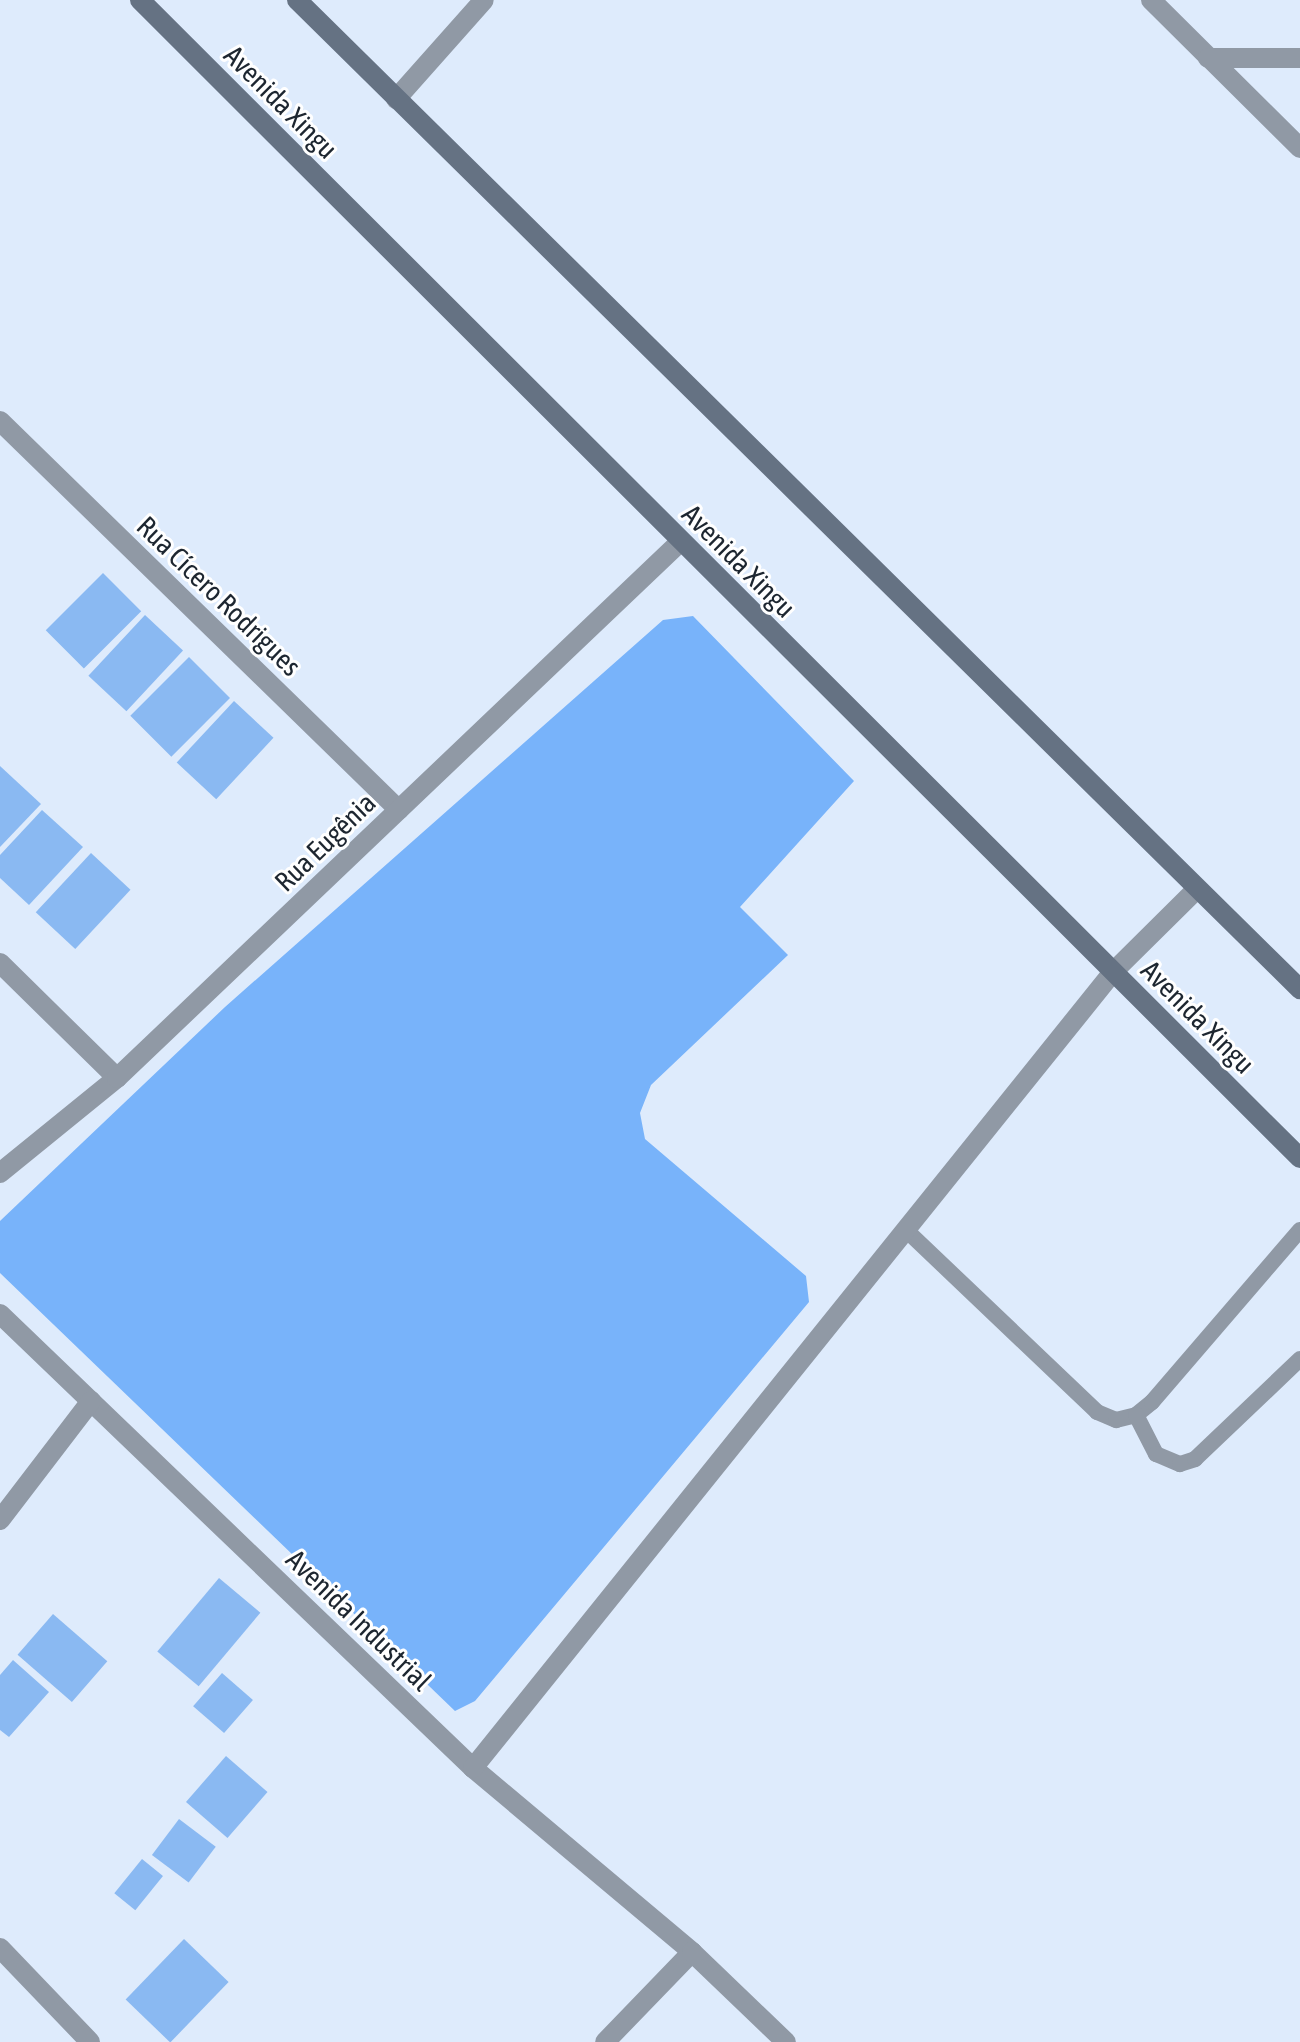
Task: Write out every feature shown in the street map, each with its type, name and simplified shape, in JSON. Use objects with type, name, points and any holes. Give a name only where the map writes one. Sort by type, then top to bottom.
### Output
[{"type":"main road","name":"Avenida Xingu","points":[[140,0],[1300,1158]]},
{"type":"main road","points":[[297,0],[1196,890],[1300,989]]},
{"type":"street","points":[[396,99],[484,0]]},
{"type":"street","points":[[1151,0],[1300,148]]},
{"type":"street","points":[[1208,58],[1300,58]]},
{"type":"street","name":"Rua Cícero Rodrigues","points":[[0,421],[399,810]]},
{"type":"street","name":"Rua Eugênia","points":[[0,1173],[117,1078],[680,542]]},
{"type":"street","points":[[473,1768],[1113,972],[1196,890]]},
{"type":"street","points":[[0,963],[117,1078]]},
{"type":"street","name":"Avenida Industrial","points":[[0,1314],[473,1768],[692,1952],[786,2042]]},
{"type":"street","points":[[0,1520],[91,1401]]},
{"type":"street","points":[[0,1948],[90,2042]]},
{"type":"street","points":[[605,2042],[692,1952]]},
{"type":"lane","points":[[906,1230],[1097,1412],[1116,1420],[1136,1415],[1300,1230]]},
{"type":"lane","points":[[1136,1415],[1156,1454],[1180,1464],[1195,1459],[1300,1359]]},
{"type":"shaded area","points":[[693,616],[854,781],[740,907],[788,955],[651,1085],[640,1113],[645,1139],[806,1276],[809,1302],[475,1701],[455,1711],[0,1273],[0,1221],[225,1007],[663,620]]},
{"type":"building","points":[[103,573],[141,611],[84,668],[46,630]]},
{"type":"building","points":[[145,615],[183,650],[126,711],[88,676]]},
{"type":"building","points":[[189,657],[230,698],[171,757],[130,716]]},
{"type":"building","points":[[234,701],[273,738],[216,799],[177,762]]},
{"type":"building","points":[[0,766],[41,804],[0,847]]},
{"type":"building","points":[[42,810],[83,847],[29,905],[0,878],[0,855]]},
{"type":"building","points":[[91,853],[130,890],[75,949],[36,912]]},
{"type":"building","points":[[219,1578],[260,1613],[199,1686],[157,1652]]},
{"type":"building","points":[[53,1614],[107,1661],[72,1702],[18,1655]]},
{"type":"building","points":[[13,1660],[49,1692],[9,1737],[0,1730],[0,1675]]},
{"type":"building","points":[[222,1673],[253,1700],[224,1733],[193,1706]]},
{"type":"building","points":[[226,1756],[268,1792],[227,1838],[186,1802]]},
{"type":"building","points":[[179,1819],[216,1847],[189,1883],[152,1855]]},
{"type":"building","points":[[142,1859],[163,1876],[135,1910],[114,1893]]},
{"type":"building","points":[[184,1939],[229,1982],[171,2042],[126,1999]]}]
